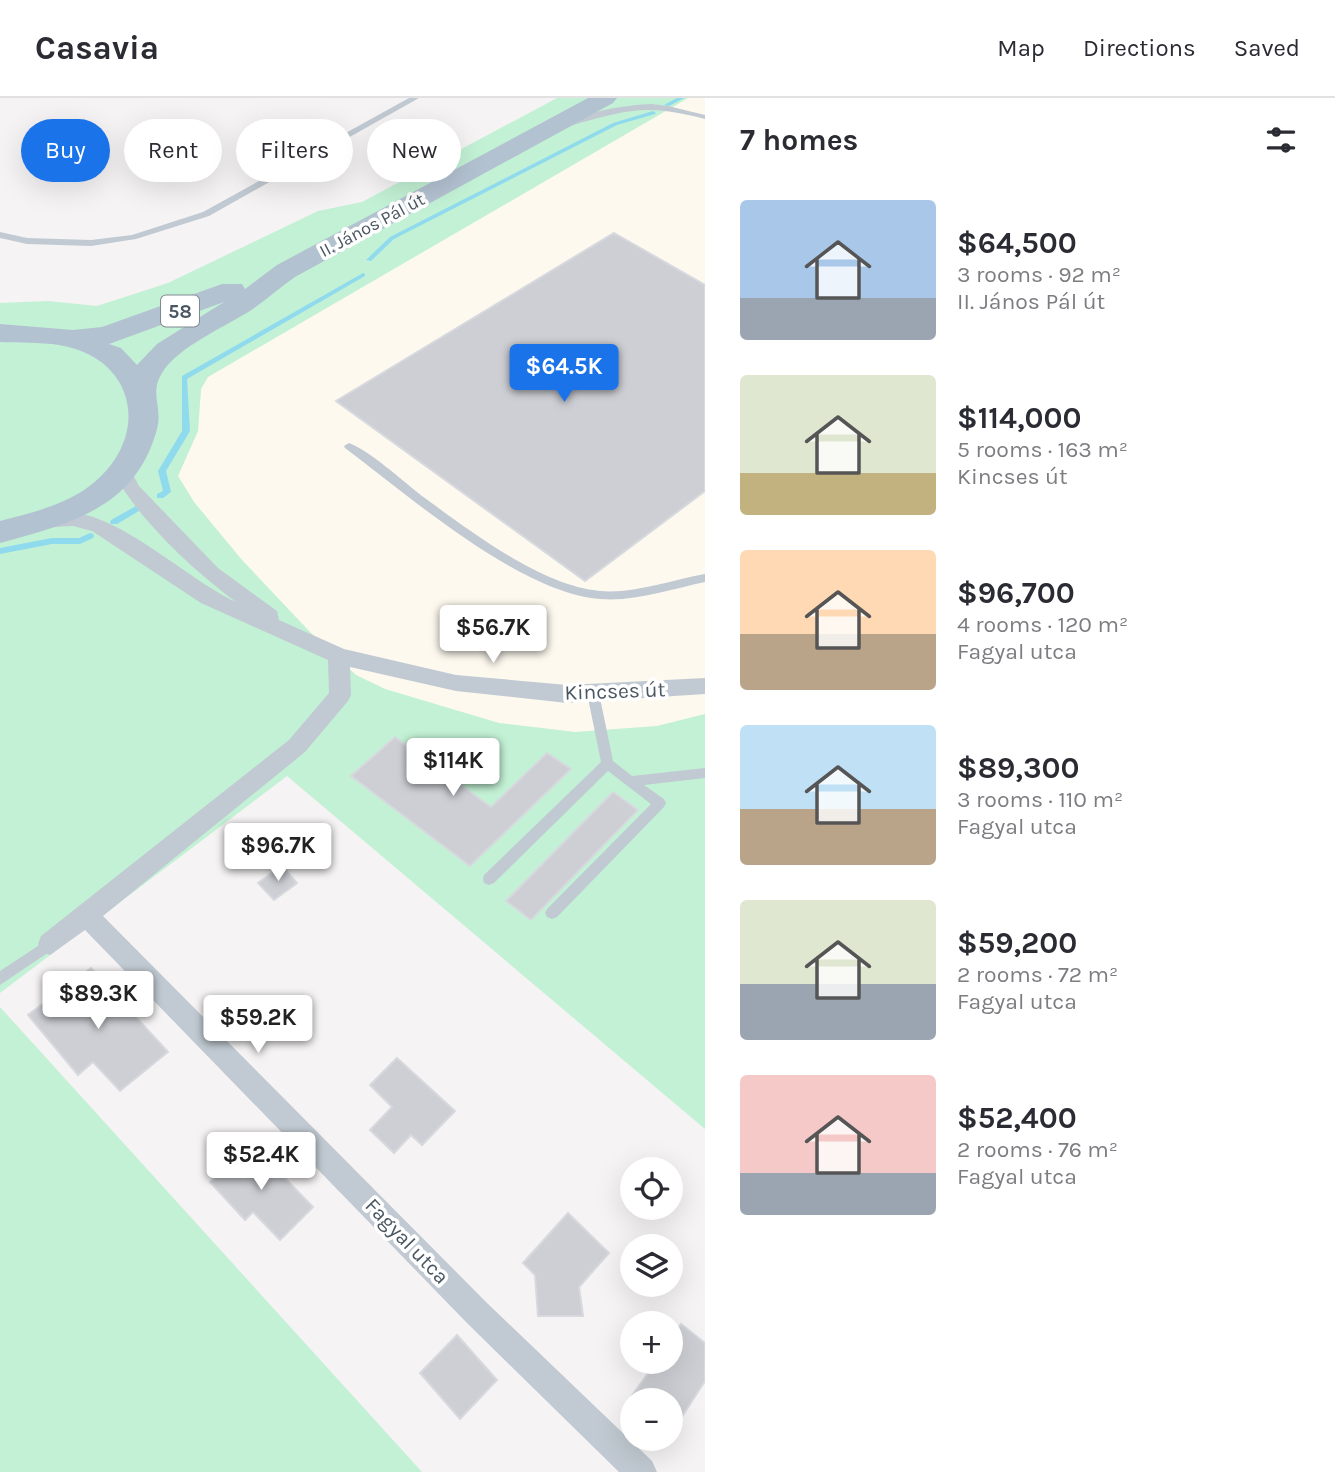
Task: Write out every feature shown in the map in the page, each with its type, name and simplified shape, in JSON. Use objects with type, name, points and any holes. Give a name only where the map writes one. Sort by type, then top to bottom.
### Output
[{"type":"main road","name":"II. János Pál út","points":[[286,271],[605,98]]},
{"type":"main road","name":"58","points":[[71,339],[106,336],[286,271]]},
{"type":"main road","name":"58","points":[[0,333],[35,333],[71,339],[97,349],[119,363],[141,390],[149,369],[167,350],[244,302],[286,271]]},
{"type":"main road","points":[[0,532],[42,523],[88,503],[123,474],[138,453],[146,432],[146,410],[141,390]]},
{"type":"street","points":[[123,474],[132,490],[211,573],[283,629]]},
{"type":"street","points":[[42,523],[73,519],[99,526],[208,597],[252,619],[283,629]]},
{"type":"street","name":"Kincses út","points":[[283,629],[339,656],[456,683],[567,694],[705,686]]},
{"type":"street","points":[[50,944],[297,746],[340,695],[339,656]]},
{"type":"street","name":"Fagyal utca","points":[[86,915],[477,1313],[642,1472]]},
{"type":"lane","points":[[0,235],[27,241],[91,243],[132,237],[206,214],[415,98]]},
{"type":"lane","points":[[683,101],[705,116]]},
{"type":"lane","points":[[542,132],[629,107],[657,105],[705,116]]},
{"type":"lane","points":[[349,446],[516,566],[565,587],[601,595],[705,578]]},
{"type":"lane","points":[[552,913],[660,803],[607,764],[593,693]]},
{"type":"lane","points":[[489,878],[607,764]]},
{"type":"lane","points":[[630,780],[705,773]]},
{"type":"lane","points":[[0,979],[50,944]]},
{"type":"shaded area","points":[[688,98],[705,98],[705,714],[657,726],[575,732],[499,723],[385,689],[356,675],[311,633],[242,560],[194,502],[178,476],[198,431],[201,389],[208,377]]},
{"type":"green space","points":[[557,98],[688,98],[208,377],[201,389],[198,431],[178,476],[194,502],[242,560],[311,633],[356,675],[385,689],[499,723],[575,732],[657,726],[705,714],[705,1129],[287,776],[0,993],[0,303],[48,301],[97,306],[168,283],[318,211],[362,202],[400,182],[461,182],[461,149]]},
{"type":"green space","points":[[0,1007],[422,1472],[0,1472]]},
{"type":"building","points":[[614,233],[705,285],[705,491],[585,581],[336,401]]},
{"type":"building","points":[[395,737],[491,807],[547,753],[571,769],[470,866],[351,776]]},
{"type":"building","points":[[613,792],[638,810],[531,920],[506,901]]},
{"type":"building","points":[[282,866],[297,883],[274,900],[258,883]]},
{"type":"building","points":[[91,968],[168,1052],[120,1091],[93,1062],[78,1075],[28,1015]]},
{"type":"building","points":[[397,1058],[455,1111],[422,1145],[411,1135],[394,1153],[370,1130],[392,1107],[370,1085]]},
{"type":"building","points":[[251,1143],[313,1207],[280,1240],[253,1212],[245,1220],[210,1182]]},
{"type":"building","points":[[568,1213],[609,1253],[579,1287],[583,1316],[538,1316],[535,1275],[523,1263]]},
{"type":"building","points":[[683,1326],[705,1343],[705,1381],[683,1415],[683,1388],[638,1388],[647,1374],[683,1374]]},
{"type":"building","points":[[457,1335],[497,1380],[460,1419],[420,1373]]},
{"type":"waterway","points":[[667,105],[681,98]]},
{"type":"waterway","points":[[369,260],[392,238],[615,124],[653,113]]},
{"type":"waterway","points":[[160,496],[167,492],[162,471],[186,431],[184,378],[363,275]]},
{"type":"waterway","points":[[114,522],[136,509]]},
{"type":"waterway","points":[[0,551],[52,541],[80,541],[90,536]]}]
